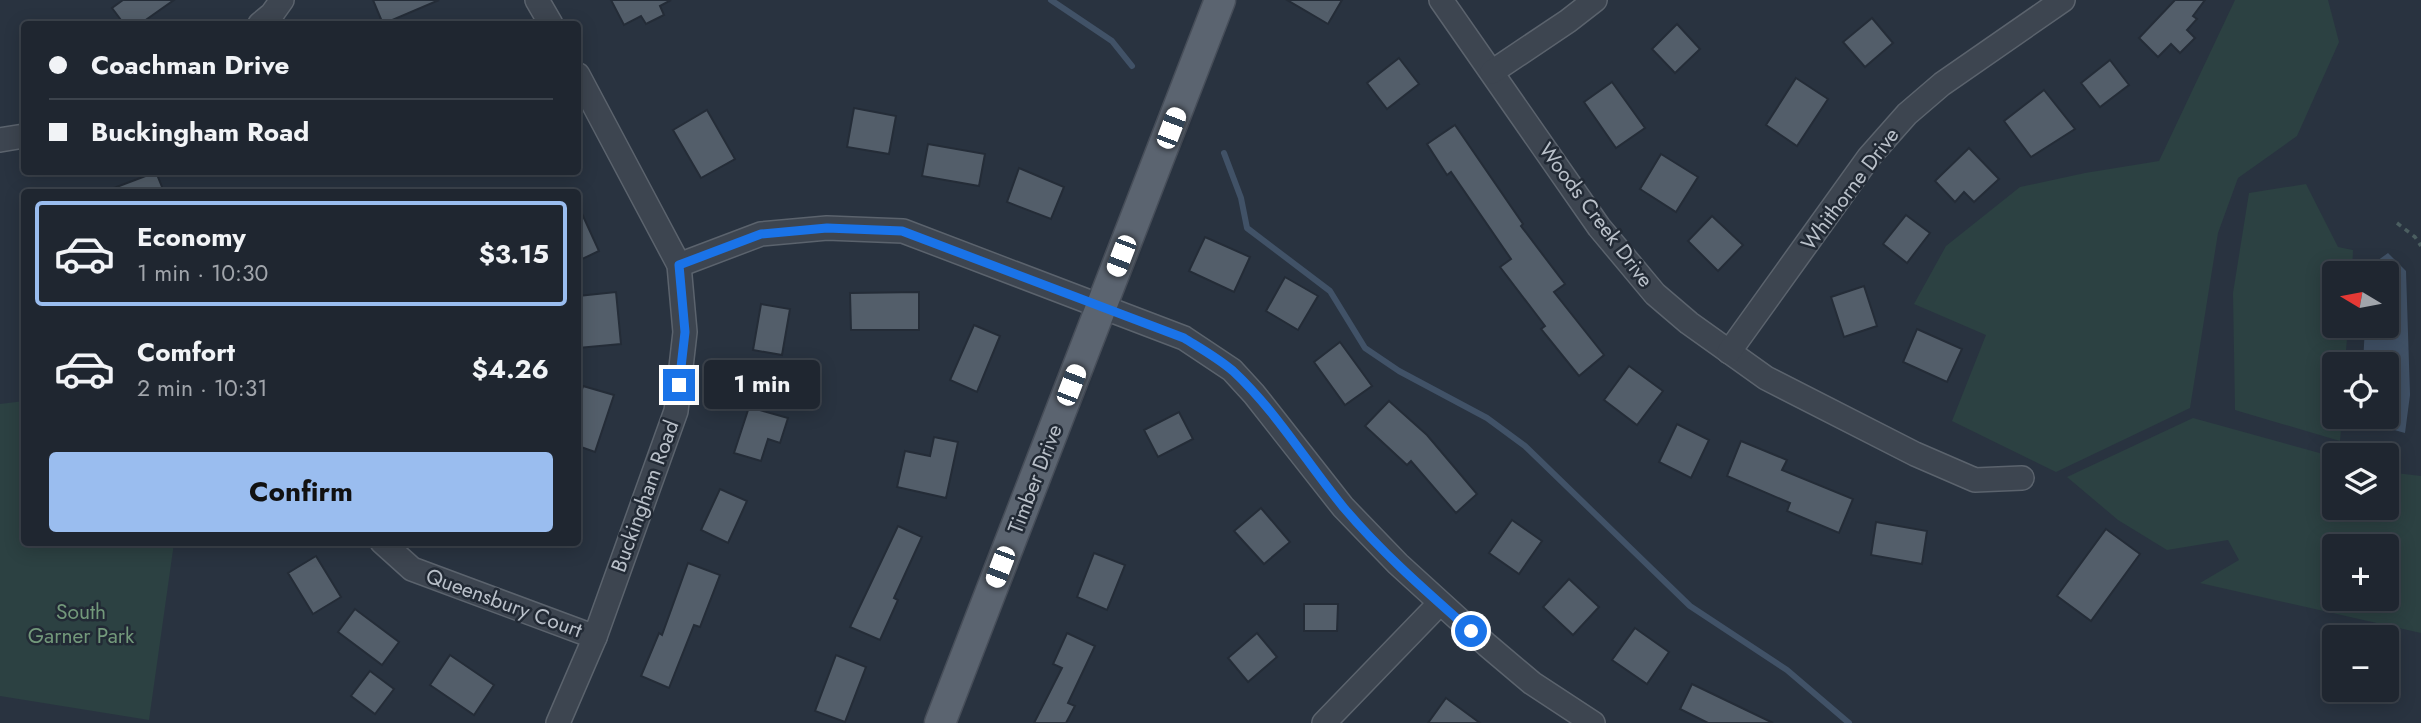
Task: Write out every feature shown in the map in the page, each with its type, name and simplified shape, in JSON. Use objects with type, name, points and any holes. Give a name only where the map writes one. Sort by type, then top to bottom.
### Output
[{"type":"main road","name":"Timber Drive","points":[[940,723],[1220,0]]},
{"type":"street","points":[[264,21],[282,0]]},
{"type":"street","points":[[537,0],[549,21]]},
{"type":"street","name":"Woods Creek Drive","points":[[1441,0],[1599,227],[1655,294],[1766,378],[1874,435],[1975,480],[2022,478]]},
{"type":"street","points":[[1492,72],[1595,0]]},
{"type":"street","name":"Whithorne Drive","points":[[1729,352],[1869,157],[1906,114],[1942,84],[2063,0]]},
{"type":"street","name":"Buckingham Road","points":[[558,723],[595,637],[676,411],[685,332],[679,265],[581,81]]},
{"type":"street","points":[[0,140],[21,136]]},
{"type":"street","points":[[679,265],[761,234],[827,228],[902,231],[1184,338],[1232,370],[1362,528],[1440,603],[1532,682],[1593,723]]},
{"type":"street","name":"Queensbury Court","points":[[386,546],[412,569],[595,637]]},
{"type":"street","points":[[1324,723],[1440,603]]},
{"type":"path","points":[[2397,223],[2415,237],[2421,246]]},
{"type":"green space","points":[[2235,0],[2328,0],[2339,42],[2297,136],[2238,178],[2218,233],[2190,408],[2056,472],[1952,421],[1986,335],[1914,304],[1946,246],[2020,187],[2159,161]]},
{"type":"green space","points":[[2306,184],[2338,247],[2353,250],[2353,261],[2322,261],[2322,338],[2347,338],[2346,352],[2322,352],[2322,429],[2341,429],[2340,441],[2235,410],[2233,293],[2249,193]]},
{"type":"green space","name":"South Garner Park","points":[[21,401],[21,546],[174,546],[149,720],[0,696],[0,404]]},
{"type":"green space","points":[[2193,418],[2322,454],[2322,520],[2399,520],[2399,473],[2421,476],[2421,633],[2399,628],[2399,625],[2386,625],[2324,611],[2399,611],[2399,534],[2322,534],[2322,611],[2200,583],[2239,560],[2228,540],[2167,550],[2118,520],[2067,477]]},
{"type":"water","points":[[2388,253],[2396,261],[2377,261]]},
{"type":"water","points":[[2399,264],[2406,271],[2410,395],[2405,433],[2391,429],[2399,429],[2399,352],[2364,352],[2364,338],[2399,338]]},
{"type":"building","points":[[123,0],[174,0],[144,21],[122,21],[112,8]]},
{"type":"building","points":[[373,0],[439,0],[390,21],[382,21]]},
{"type":"building","points":[[611,0],[671,0],[660,6],[664,15],[646,24],[641,16],[624,25]]},
{"type":"building","points":[[1287,0],[1342,0],[1328,24]]},
{"type":"building","points":[[2175,0],[2205,0],[2193,16],[2197,19],[2187,30],[2195,38],[2180,53],[2171,44],[2158,57],[2139,38]]},
{"type":"building","points":[[1872,18],[1893,43],[1865,67],[1843,42]]},
{"type":"building","points":[[1677,24],[1700,49],[1675,73],[1652,49]]},
{"type":"building","points":[[1399,58],[1419,84],[1387,109],[1367,83]]},
{"type":"building","points":[[2110,60],[2129,85],[2100,107],[2081,83]]},
{"type":"building","points":[[1796,78],[1828,99],[1797,146],[1766,125]]},
{"type":"building","points":[[1612,82],[1645,128],[1616,148],[1584,102]]},
{"type":"building","points":[[2044,90],[2075,129],[2031,157],[2004,121]]},
{"type":"building","points":[[854,108],[896,116],[889,154],[847,147]]},
{"type":"building","points":[[707,110],[735,159],[701,178],[673,130]]},
{"type":"building","points":[[1455,125],[1523,224],[1521,226],[1565,284],[1554,292],[1604,355],[1579,376],[1541,329],[1545,326],[1500,267],[1511,259],[1451,172],[1447,175],[1427,144]]},
{"type":"building","points":[[928,144],[985,154],[979,186],[922,176]]},
{"type":"building","points":[[1969,148],[1999,179],[1974,202],[1964,192],[1955,202],[1935,181]]},
{"type":"building","points":[[1661,154],[1698,177],[1676,212],[1640,189]]},
{"type":"building","points":[[1019,168],[1064,187],[1051,219],[1007,202]]},
{"type":"building","points":[[148,175],[157,175],[163,189],[111,189]]},
{"type":"building","points":[[581,212],[599,251],[581,260]]},
{"type":"building","points":[[1906,215],[1930,233],[1907,263],[1883,244]]},
{"type":"building","points":[[1712,216],[1743,245],[1718,271],[1688,241]]},
{"type":"building","points":[[1205,237],[1250,257],[1234,292],[1189,271]]},
{"type":"building","points":[[1285,277],[1318,296],[1298,330],[1266,311]]},
{"type":"building","points":[[1864,286],[1877,326],[1844,337],[1831,297]]},
{"type":"building","points":[[616,292],[621,344],[581,348],[581,296]]},
{"type":"building","points":[[919,292],[919,330],[851,330],[850,293]]},
{"type":"building","points":[[761,304],[790,309],[782,355],[753,350]]},
{"type":"building","points":[[974,325],[1000,336],[977,392],[950,380]]},
{"type":"building","points":[[1917,329],[1962,349],[1947,382],[1903,362]]},
{"type":"building","points":[[1340,342],[1372,386],[1345,405],[1314,362]]},
{"type":"building","points":[[1629,366],[1663,391],[1637,425],[1604,400]]},
{"type":"building","points":[[583,386],[614,395],[595,452],[581,447]]},
{"type":"building","points":[[1389,401],[1427,435],[1477,494],[1456,513],[1411,461],[1407,465],[1365,426]]},
{"type":"building","points":[[749,407],[788,418],[780,443],[768,439],[761,461],[734,453]]},
{"type":"building","points":[[1179,412],[1193,439],[1158,457],[1144,430]]},
{"type":"building","points":[[1677,424],[1709,440],[1691,478],[1659,462]]},
{"type":"building","points":[[934,437],[958,442],[946,498],[897,487],[905,451],[930,456]]},
{"type":"building","points":[[1741,441],[1787,460],[1782,470],[1853,499],[1839,533],[1787,511],[1790,503],[1727,476]]},
{"type":"building","points":[[720,489],[747,501],[728,543],[701,530]]},
{"type":"building","points":[[1261,508],[1290,542],[1264,564],[1234,531]]},
{"type":"building","points":[[1512,520],[1542,541],[1519,574],[1489,553]]},
{"type":"building","points":[[1876,522],[1927,531],[1922,564],[1871,555]]},
{"type":"building","points":[[898,526],[922,537],[894,598],[898,600],[880,640],[850,627]]},
{"type":"building","points":[[2106,529],[2140,554],[2091,621],[2057,596]]},
{"type":"building","points":[[1094,553],[1125,565],[1107,610],[1077,597]]},
{"type":"building","points":[[316,556],[341,597],[313,614],[288,573]]},
{"type":"building","points":[[688,563],[720,575],[700,627],[694,625],[669,688],[641,676],[659,633],[662,635]]},
{"type":"building","points":[[1569,579],[1599,607],[1573,635],[1543,607]]},
{"type":"building","points":[[1304,604],[1338,604],[1337,631],[1304,631]]},
{"type":"building","points":[[355,609],[399,642],[382,665],[338,632]]},
{"type":"building","points":[[1635,628],[1669,652],[1647,684],[1612,660]]},
{"type":"building","points":[[1067,633],[1095,646],[1068,703],[1075,706],[1066,723],[1034,723],[1062,668],[1053,664]]},
{"type":"building","points":[[1257,633],[1277,657],[1248,682],[1228,658]]},
{"type":"building","points":[[450,655],[494,685],[474,715],[430,685]]},
{"type":"building","points":[[836,655],[866,667],[845,722],[815,711]]},
{"type":"building","points":[[370,671],[394,689],[375,714],[351,696]]},
{"type":"building","points":[[1692,684],[1773,723],[1708,723],[1680,709]]},
{"type":"building","points":[[1446,698],[1480,723],[1428,723]]},
{"type":"waterway","points":[[1051,0],[1112,41],[1132,66]]},
{"type":"waterway","points":[[1224,153],[1241,198],[1247,228],[1330,291],[1365,348],[1399,371],[1487,418],[1525,446],[1690,606],[1787,670],[1849,723]]},
{"type":"route","points":[[679,385],[685,332],[679,265],[761,234],[827,228],[902,231],[1184,338],[1207,352],[1232,370],[1254,394],[1343,507],[1371,538],[1471,631]]}]
